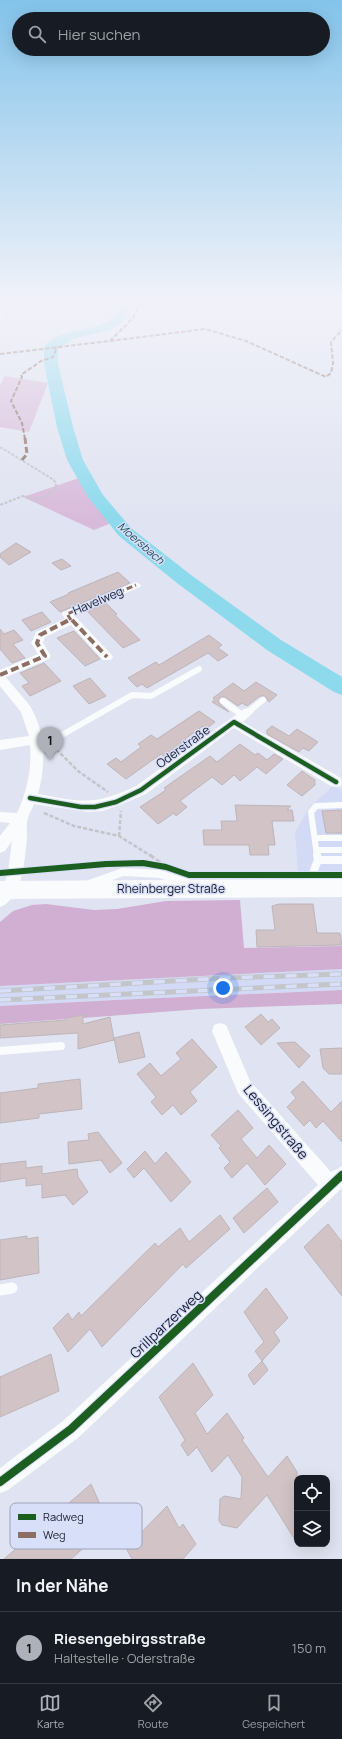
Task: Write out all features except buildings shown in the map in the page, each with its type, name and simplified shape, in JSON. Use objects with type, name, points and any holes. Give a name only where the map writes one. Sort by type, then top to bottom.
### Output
[{"type":"main road","name":"Rheinberger Straße","points":[[3,894],[75,889],[208,890],[342,888]]},
{"type":"street","name":"Havelweg","points":[[107,657],[67,614],[136,585]]},
{"type":"street","name":"Havelweg","points":[[0,677],[45,656],[38,643],[40,635],[72,620]]},
{"type":"street","points":[[0,677],[27,712],[33,725],[36,740],[37,761],[29,801],[21,818],[0,847]]},
{"type":"street","points":[[241,716],[339,783]]},
{"type":"street","name":"Oderstraße","points":[[29,801],[87,807],[103,805],[118,800],[142,790],[241,716]]},
{"type":"street","points":[[0,745],[36,740]]},
{"type":"street","points":[[0,817],[21,818]]},
{"type":"street","points":[[3,894],[19,845],[21,818]]},
{"type":"street","name":"Lessingstraße","points":[[220,1031],[244,1087],[339,1178]]},
{"type":"street","name":"Grillparzerweg","points":[[0,1482],[71,1429],[339,1178]]},
{"type":"lane","points":[[36,740],[62,735],[132,695],[151,696],[199,669]]},
{"type":"lane","points":[[223,701],[241,716],[263,700]]},
{"type":"lane","points":[[307,888],[318,860],[312,812],[316,806],[342,805]]},
{"type":"lane","points":[[315,838],[342,838]]},
{"type":"lane","points":[[317,850],[342,850]]},
{"type":"lane","points":[[318,860],[342,860]]},
{"type":"lane","points":[[0,1051],[61,1046]]},
{"type":"lane","points":[[0,1290],[12,1288]]},
{"type":"path","points":[[0,447],[54,480],[57,488],[46,496],[37,499],[23,496],[0,505]]},
{"type":"path","points":[[36,740],[49,742],[66,761],[85,777],[113,795],[118,800],[122,807],[119,836]]},
{"type":"path","points":[[29,801],[51,817],[74,826],[119,836],[152,856],[166,867]]},
{"type":"shaded area","points":[[5,376],[48,383],[29,432],[0,427],[0,386]]},
{"type":"shaded area","points":[[88,475],[107,509],[116,521],[94,530],[23,497]]},
{"type":"shaded area","points":[[333,786],[342,791],[342,872],[298,872],[295,832],[310,807]]},
{"type":"shaded area","points":[[240,900],[244,948],[342,946],[342,969],[0,986],[0,922],[13,911],[32,905],[46,904],[94,910],[117,909],[166,901]]},
{"type":"shaded area","points":[[342,969],[342,990],[0,1006],[0,986]]},
{"type":"shaded area","points":[[342,990],[342,1004],[200,1009],[83,1018],[83,1015],[66,1019],[0,1024],[0,1006]]},
{"type":"waterway","name":"Moersbach","points":[[53,372],[65,427],[75,460],[96,497],[125,532],[184,579],[274,645],[342,687]]},
{"type":"railway","points":[[0,991],[224,978],[342,974]]},
{"type":"railway","points":[[0,1000],[342,984]]},
{"type":"marked path","points":[[22,460],[27,454],[24,429],[11,401],[22,377],[21,375],[26,372]]},
{"type":"marked path","points":[[314,372],[326,377],[331,372]]},
{"type":"marked path","points":[[0,675],[45,656],[37,643],[40,635],[72,620],[67,614],[136,585]]},
{"type":"marked path","points":[[72,620],[107,657]]},
{"type":"cycle path","points":[[30,798],[81,807],[95,807],[116,802],[141,790],[234,722],[336,782]]},
{"type":"cycle path","points":[[0,873],[106,864],[143,863],[166,867],[189,875],[342,875]]},
{"type":"cycle path","points":[[0,1482],[71,1429],[342,1175]]},
{"type":"place","name":"Riesengebirgsstraße","points":[[50,760]]}]
